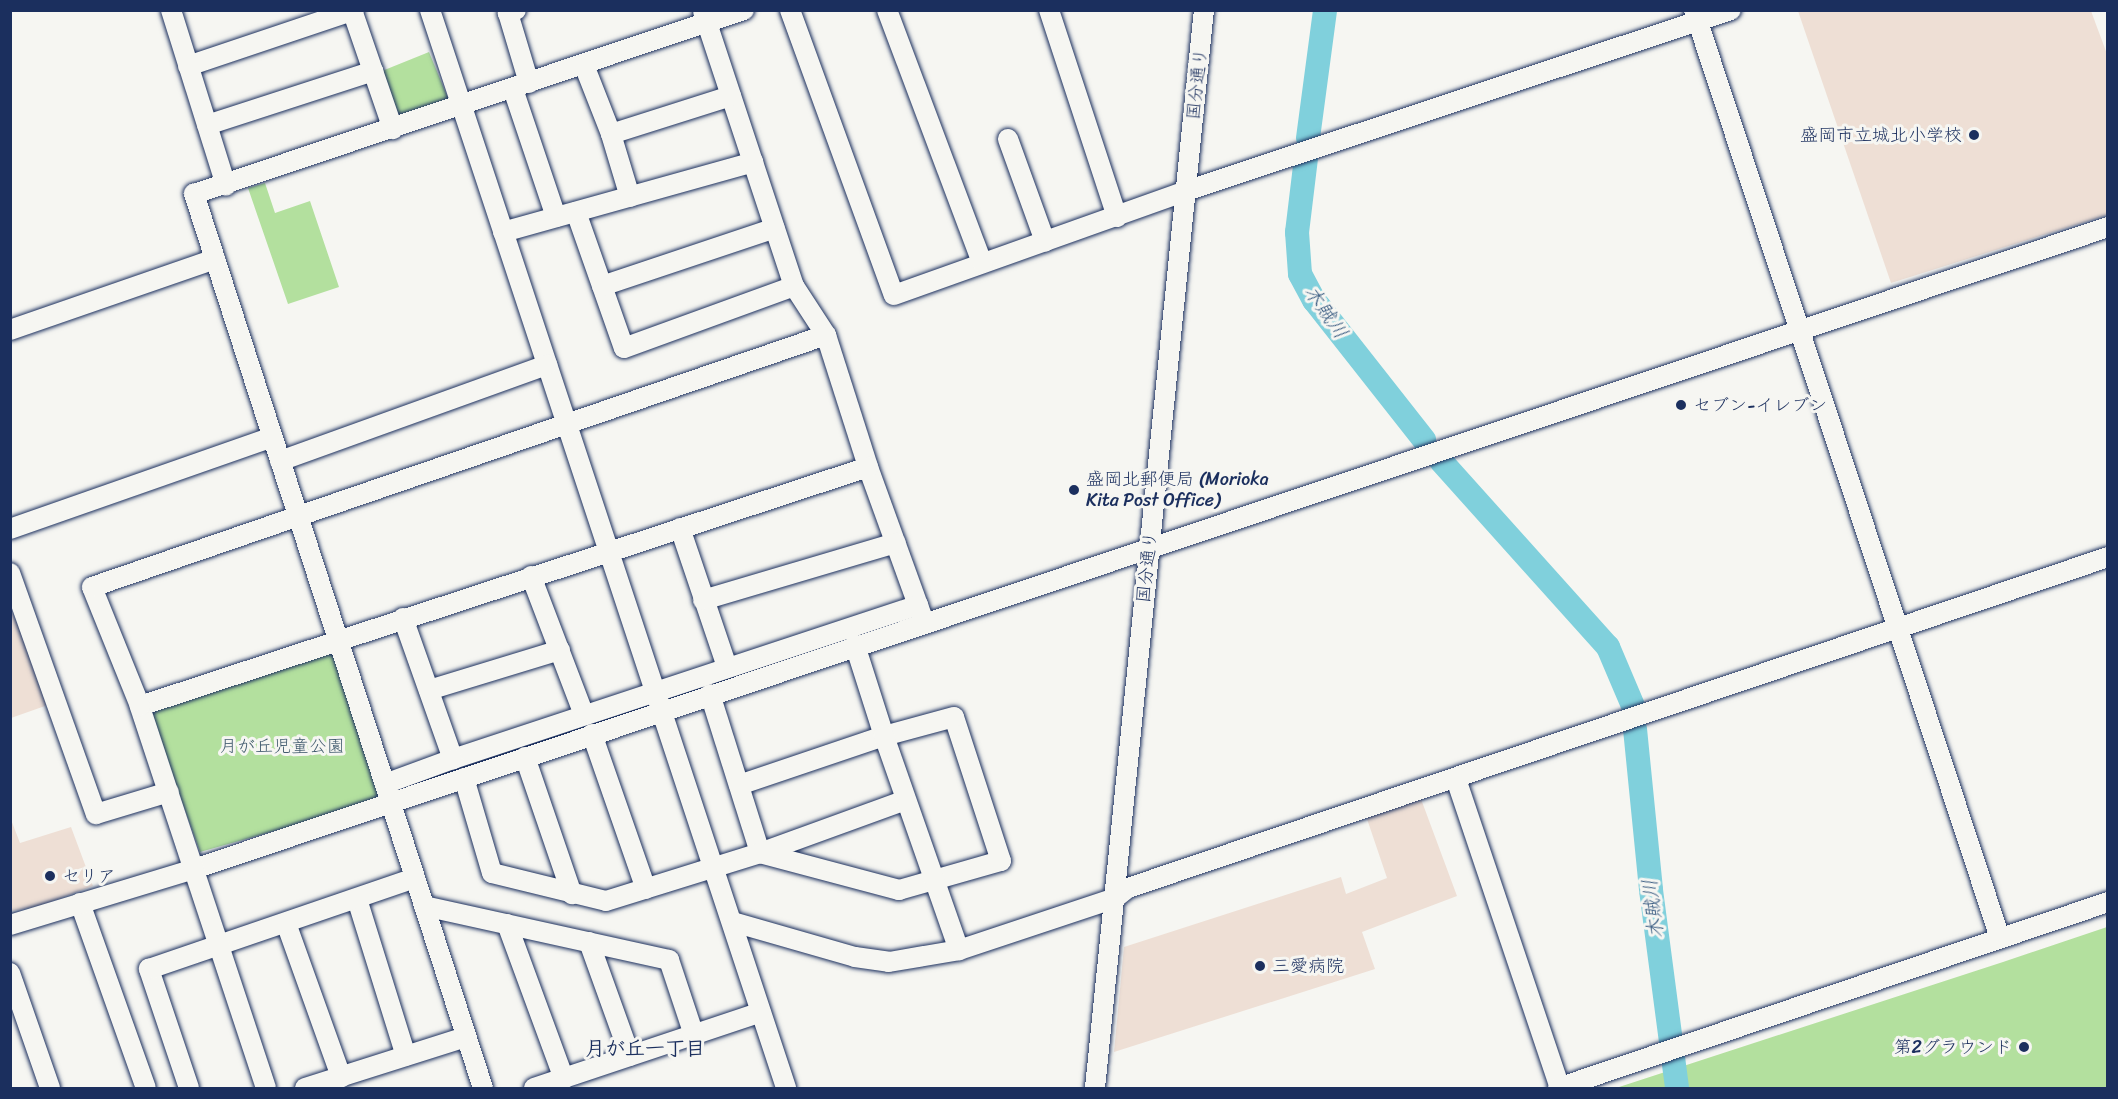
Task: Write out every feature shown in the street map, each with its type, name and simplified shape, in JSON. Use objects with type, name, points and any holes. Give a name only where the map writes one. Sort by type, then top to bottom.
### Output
[{"type":"street","points":[[171,10],[226,186]]},
{"type":"street","points":[[430,10],[786,1089]]},
{"type":"street","points":[[483,1089],[194,194],[226,186],[584,65],[705,17],[744,10]]},
{"type":"street","points":[[790,10],[894,295],[1186,191],[1696,16],[1731,10]]},
{"type":"street","points":[[887,10],[982,263]]},
{"type":"street","points":[[1049,10],[1117,217]]},
{"type":"street","name":"国分通り","points":[[1095,1089],[1204,10]]},
{"type":"street","points":[[189,66],[353,11],[393,129]]},
{"type":"street","points":[[510,11],[521,86],[556,217]]},
{"type":"street","points":[[1696,16],[1796,328],[2000,938]]},
{"type":"street","points":[[705,17],[794,286],[826,335],[867,466],[921,614]]},
{"type":"street","points":[[584,65],[611,134],[630,196]]},
{"type":"street","points":[[207,125],[373,71]]},
{"type":"street","points":[[611,134],[732,96]]},
{"type":"street","points":[[1008,140],[1046,241]]},
{"type":"street","points":[[503,232],[753,162]]},
{"type":"street","points":[[576,212],[624,348],[794,286]]},
{"type":"street","points":[[10,925],[194,869],[388,793],[453,759],[654,691],[727,667],[921,614],[1150,545],[1796,328],[2108,227]]},
{"type":"street","points":[[602,286],[775,228]]},
{"type":"street","points":[[10,330],[215,259]]},
{"type":"street","points":[[266,1089],[140,706],[92,587],[826,335]]},
{"type":"street","points":[[280,461],[547,365]]},
{"type":"street","points":[[10,529],[272,437]]},
{"type":"street","points":[[140,706],[867,466]]},
{"type":"street","points":[[680,528],[727,667]]},
{"type":"street","points":[[703,600],[896,543]]},
{"type":"street","points":[[732,922],[855,957],[889,962],[959,950],[1115,898],[1128,888],[1456,780],[2108,557]]},
{"type":"street","points":[[10,573],[96,814],[169,792]]},
{"type":"street","points":[[531,576],[585,715]]},
{"type":"street","points":[[388,793],[464,778],[855,645],[921,614]]},
{"type":"street","points":[[403,618],[453,759]]},
{"type":"street","points":[[855,645],[884,736],[959,950]]},
{"type":"street","points":[[429,690],[560,650]]},
{"type":"street","points":[[710,694],[760,853]]},
{"type":"street","points":[[739,785],[884,736],[954,717],[1001,861],[933,878],[899,890],[760,853]]},
{"type":"street","points":[[592,734],[646,889]]},
{"type":"street","points":[[525,757],[572,894]]},
{"type":"street","points":[[464,778],[492,873],[606,901],[760,853],[906,800]]},
{"type":"street","points":[[1456,780],[1559,1088],[2108,902]]},
{"type":"street","points":[[189,1089],[149,969],[415,878]]},
{"type":"street","points":[[357,899],[406,1056]]},
{"type":"street","points":[[80,903],[146,1089]]},
{"type":"street","points":[[424,906],[669,960],[694,1035]]},
{"type":"street","points":[[286,923],[341,1077]]},
{"type":"street","points":[[507,924],[564,1078]]},
{"type":"street","points":[[589,942],[630,1056]]},
{"type":"street","points":[[10,973],[50,1089]]},
{"type":"street","points":[[534,1089],[761,1012]]},
{"type":"street","points":[[305,1089],[466,1037]]},
{"type":"shaded area","name":"盛岡市立城北小学校","points":[[1798,11],[2091,11],[2107,54],[2107,215],[1891,283]]},
{"type":"shaded area","points":[[10,606],[15,620],[24,623],[50,699],[45,706],[11,718]]},
{"type":"shaded area","points":[[1421,799],[1457,896],[1362,932],[1375,969],[1114,1052],[1124,947],[1341,877],[1346,894],[1387,878],[1366,816]]},
{"type":"shaded area","name":"セリア","points":[[10,817],[20,843],[71,827],[93,886],[39,906],[11,911]]},
{"type":"green space","points":[[429,52],[450,103],[396,125],[377,73]]},
{"type":"green space","points":[[265,183],[275,213],[310,201],[339,287],[288,304],[248,188]]},
{"type":"green space","name":"月が丘児童公園","points":[[332,642],[384,800],[200,852],[149,709]]},
{"type":"green space","points":[[2107,927],[2107,1088],[1616,1088],[2003,962]]},
{"type":"waterway","name":"木賊川","points":[[1308,138],[1325,10]]},
{"type":"waterway","name":"木賊川","points":[[1306,158],[1297,232],[1300,274],[1314,300],[1424,440]]},
{"type":"waterway","name":"木賊川","points":[[1441,461],[1608,647],[1633,706]]},
{"type":"waterway","name":"木賊川","points":[[1635,729],[1651,890],[1677,1088]]},
{"type":"place","name":"盛岡市立城北小学校","points":[[1974,135]]},
{"type":"place","name":"セブン-イレブン","points":[[1681,405]]},
{"type":"place","name":"盛岡北郵便局 (Morioka Kita Post Office)","points":[[1074,490]]},
{"type":"place","name":"セリア","points":[[50,876]]},
{"type":"place","name":"三愛病院","points":[[1260,966]]},
{"type":"place","name":"第2グラウンド","points":[[2024,1047]]},
{"type":"district","name":"月が丘一丁目","points":[[645,1048]]}]
